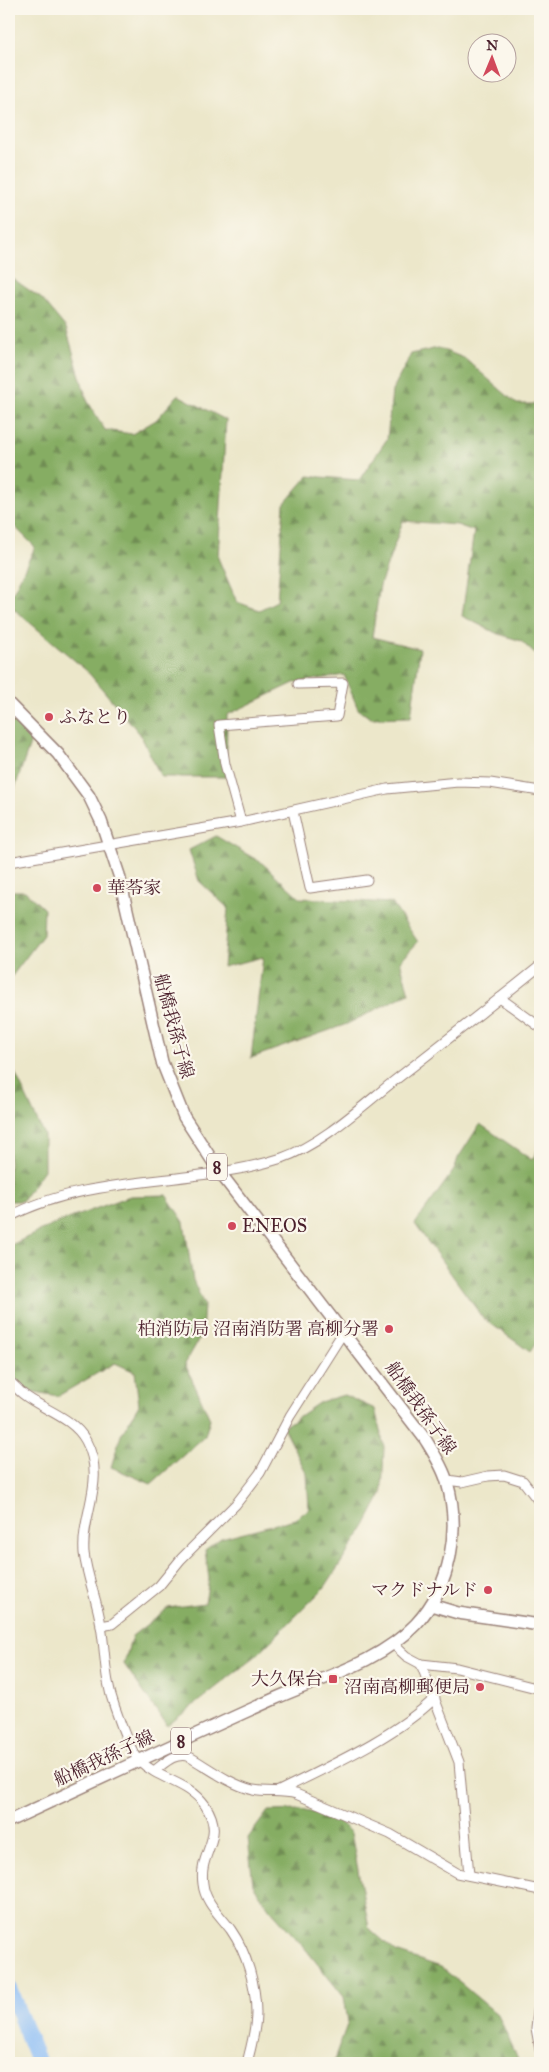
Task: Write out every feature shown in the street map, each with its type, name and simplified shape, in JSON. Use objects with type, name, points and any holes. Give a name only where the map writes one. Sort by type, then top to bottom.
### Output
[{"type":"main road","name":"船橋我孫子線","points":[[9,704],[58,754],[77,778],[102,820],[111,844],[135,940],[162,1062],[184,1117],[221,1174],[425,1438],[447,1480],[452,1504],[454,1537],[450,1559],[432,1605],[416,1625],[393,1644],[354,1666],[294,1690],[9,1821]]},
{"type":"main road","points":[[432,1605],[458,1614],[540,1625]]},
{"type":"street","points":[[241,822],[225,764],[219,725],[338,716],[343,683],[298,684]]},
{"type":"street","points":[[9,862],[241,822],[293,811],[357,794],[441,782],[490,783],[540,791]]},
{"type":"street","points":[[293,811],[310,888],[366,880]]},
{"type":"street","points":[[9,1217],[40,1203],[74,1194],[243,1170],[301,1150],[353,1114],[540,966]]},
{"type":"street","points":[[500,998],[540,1027]]},
{"type":"street","points":[[102,1626],[112,1624],[160,1586],[181,1559],[236,1504],[260,1473],[290,1416],[344,1331]]},
{"type":"street","points":[[9,1381],[24,1395],[72,1424],[87,1442],[95,1474],[93,1500],[84,1541],[84,1553],[102,1626],[105,1672],[111,1696],[124,1731],[139,1760],[199,1797],[211,1816],[214,1825],[213,1840],[205,1860],[203,1884],[212,1906],[232,1931],[240,1946],[250,1975],[256,2012],[247,2063]]},
{"type":"street","points":[[447,1480],[462,1482],[488,1476],[504,1475],[523,1481],[540,1502]]},
{"type":"street","points":[[393,1644],[406,1656],[421,1664],[457,1668],[540,1689]]},
{"type":"street","points":[[421,1664],[459,1762],[469,1875]]},
{"type":"street","points":[[279,1791],[345,1758],[424,1708],[435,1698]]},
{"type":"street","points":[[154,1771],[170,1758],[180,1755],[188,1756],[240,1786],[256,1791],[279,1791],[296,1794],[390,1834],[457,1873],[540,1890]]},
{"type":"street","points":[[540,1995],[536,2028],[540,2050]]},
{"type":"green space","points":[[9,276],[42,299],[66,328],[87,400],[105,430],[132,434],[156,420],[178,395],[226,420],[218,558],[237,602],[259,610],[277,601],[284,504],[308,476],[359,480],[387,439],[392,391],[411,354],[438,348],[464,358],[517,404],[540,404],[540,659],[521,641],[496,633],[462,616],[474,531],[457,525],[403,521],[380,585],[372,637],[420,649],[411,717],[370,718],[358,709],[344,675],[294,683],[227,715],[226,777],[161,777],[140,734],[87,671],[9,605],[9,601],[35,547],[9,521]]},
{"type":"green space","points":[[9,715],[31,741],[9,805]]},
{"type":"green space","points":[[216,836],[262,863],[300,898],[392,903],[418,942],[400,961],[409,993],[347,1024],[251,1058],[263,957],[223,967],[228,908],[199,881],[189,850]]},
{"type":"green space","points":[[9,891],[25,891],[44,909],[43,935],[9,980]]},
{"type":"green space","points":[[9,1060],[44,1135],[44,1170],[22,1201],[9,1201]]},
{"type":"green space","points":[[480,1124],[532,1160],[540,1146],[540,1337],[530,1352],[483,1318],[415,1224],[454,1170],[458,1158]]},
{"type":"green space","points":[[166,1195],[184,1222],[193,1280],[204,1305],[202,1334],[185,1364],[210,1419],[205,1436],[151,1484],[111,1467],[121,1435],[139,1405],[135,1372],[115,1363],[58,1396],[29,1391],[9,1373],[9,1246],[57,1223],[130,1196]]},
{"type":"green space","points":[[344,1395],[375,1409],[384,1447],[382,1494],[365,1526],[325,1587],[256,1656],[167,1726],[124,1664],[132,1636],[168,1608],[205,1603],[209,1579],[205,1550],[221,1538],[295,1519],[309,1509],[307,1474],[283,1427],[320,1402]]},
{"type":"green space","points":[[300,1810],[335,1817],[351,1833],[369,1928],[396,1952],[441,1967],[498,2015],[520,2063],[333,2063],[348,2022],[344,1997],[270,1909],[253,1885],[248,1838],[268,1811]]},
{"type":"waterway","points":[[9,1989],[39,2063]]},
{"type":"place","name":"ふなとり","points":[[49,717]]},
{"type":"place","name":"華苓家","points":[[97,888]]},
{"type":"place","name":"ENEOS","points":[[232,1226]]},
{"type":"place","name":"柏消防局 沼南消防署 高柳分署","points":[[389,1329]]},
{"type":"place","name":"マクドナルド","points":[[488,1590]]},
{"type":"place","name":"大久保台","points":[[333,1679]]},
{"type":"place","name":"沼南高柳郵便局","points":[[480,1687]]}]
